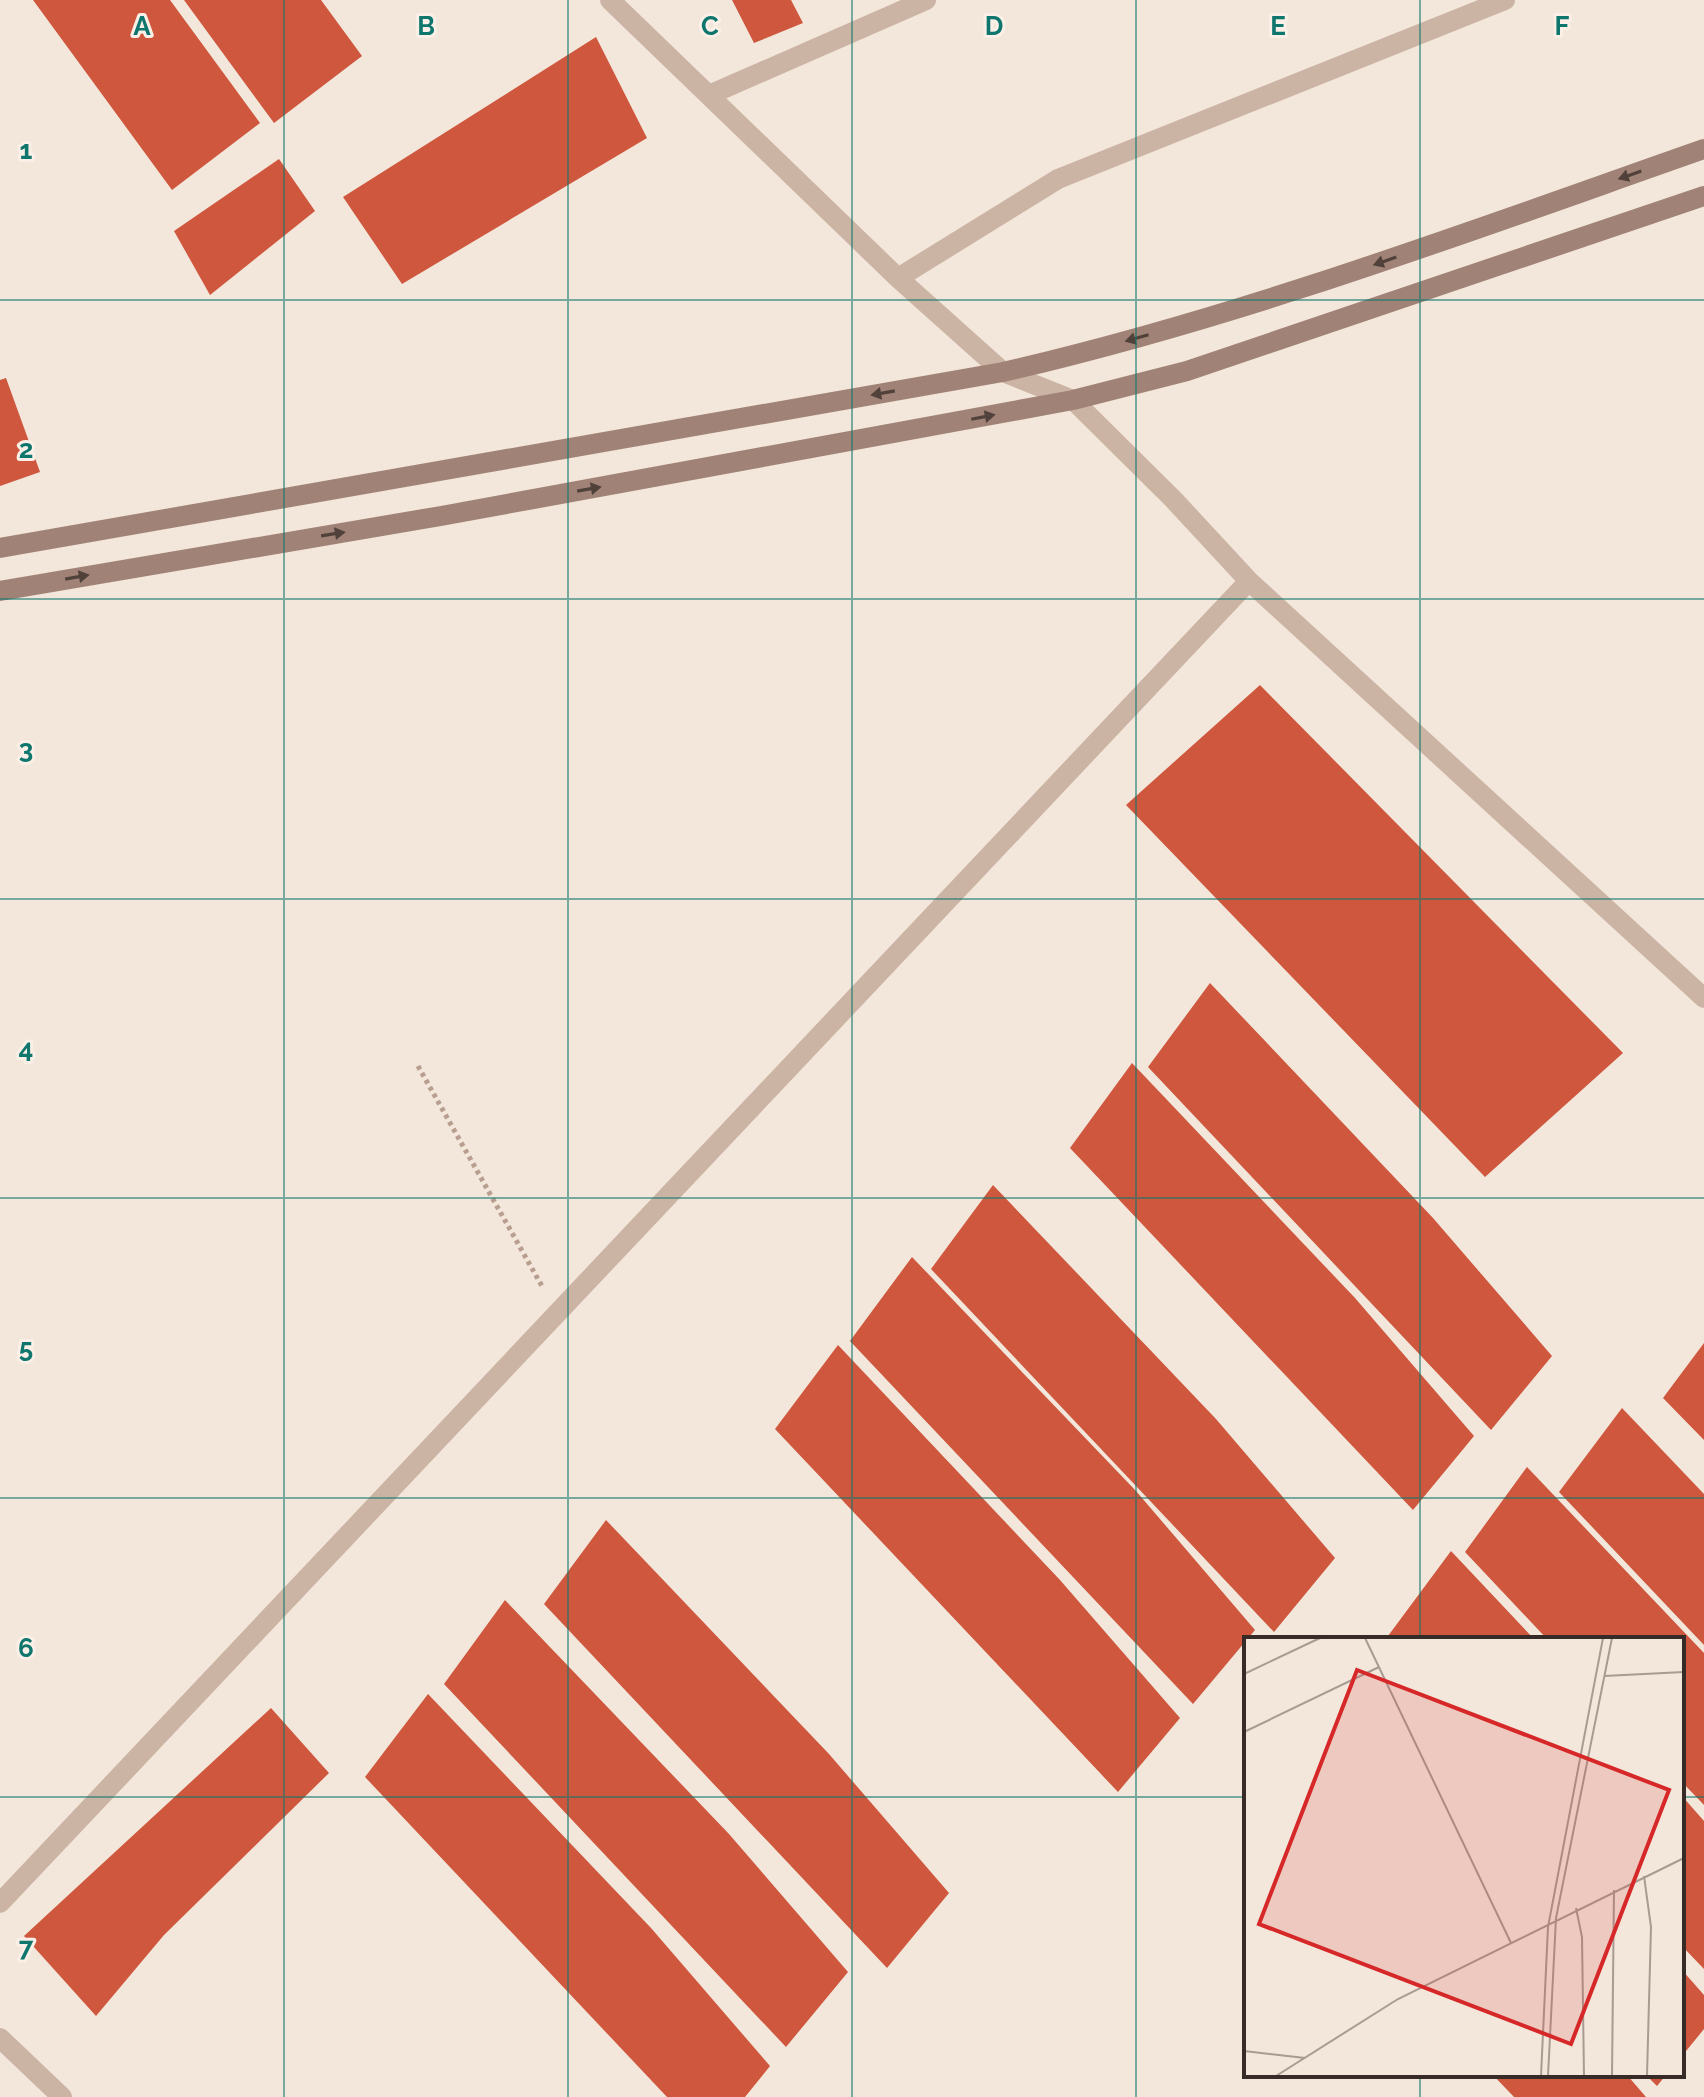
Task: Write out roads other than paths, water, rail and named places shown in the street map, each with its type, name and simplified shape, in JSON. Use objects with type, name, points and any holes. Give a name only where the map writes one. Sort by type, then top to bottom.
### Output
[{"type":"main road","points":[[0,548],[1003,372],[1099,349],[1362,269],[1704,149]]},
{"type":"main road","points":[[0,591],[456,513],[1073,400],[1187,371],[1704,196]]},
{"type":"street","points":[[610,0],[898,278],[1003,372],[1073,400],[1173,499],[1249,581],[1704,998]]},
{"type":"street","points":[[709,95],[926,0]]},
{"type":"street","points":[[898,278],[1058,179],[1505,0]]},
{"type":"street","points":[[0,1903],[1249,581]]},
{"type":"street","points":[[0,2038],[62,2097]]}]
